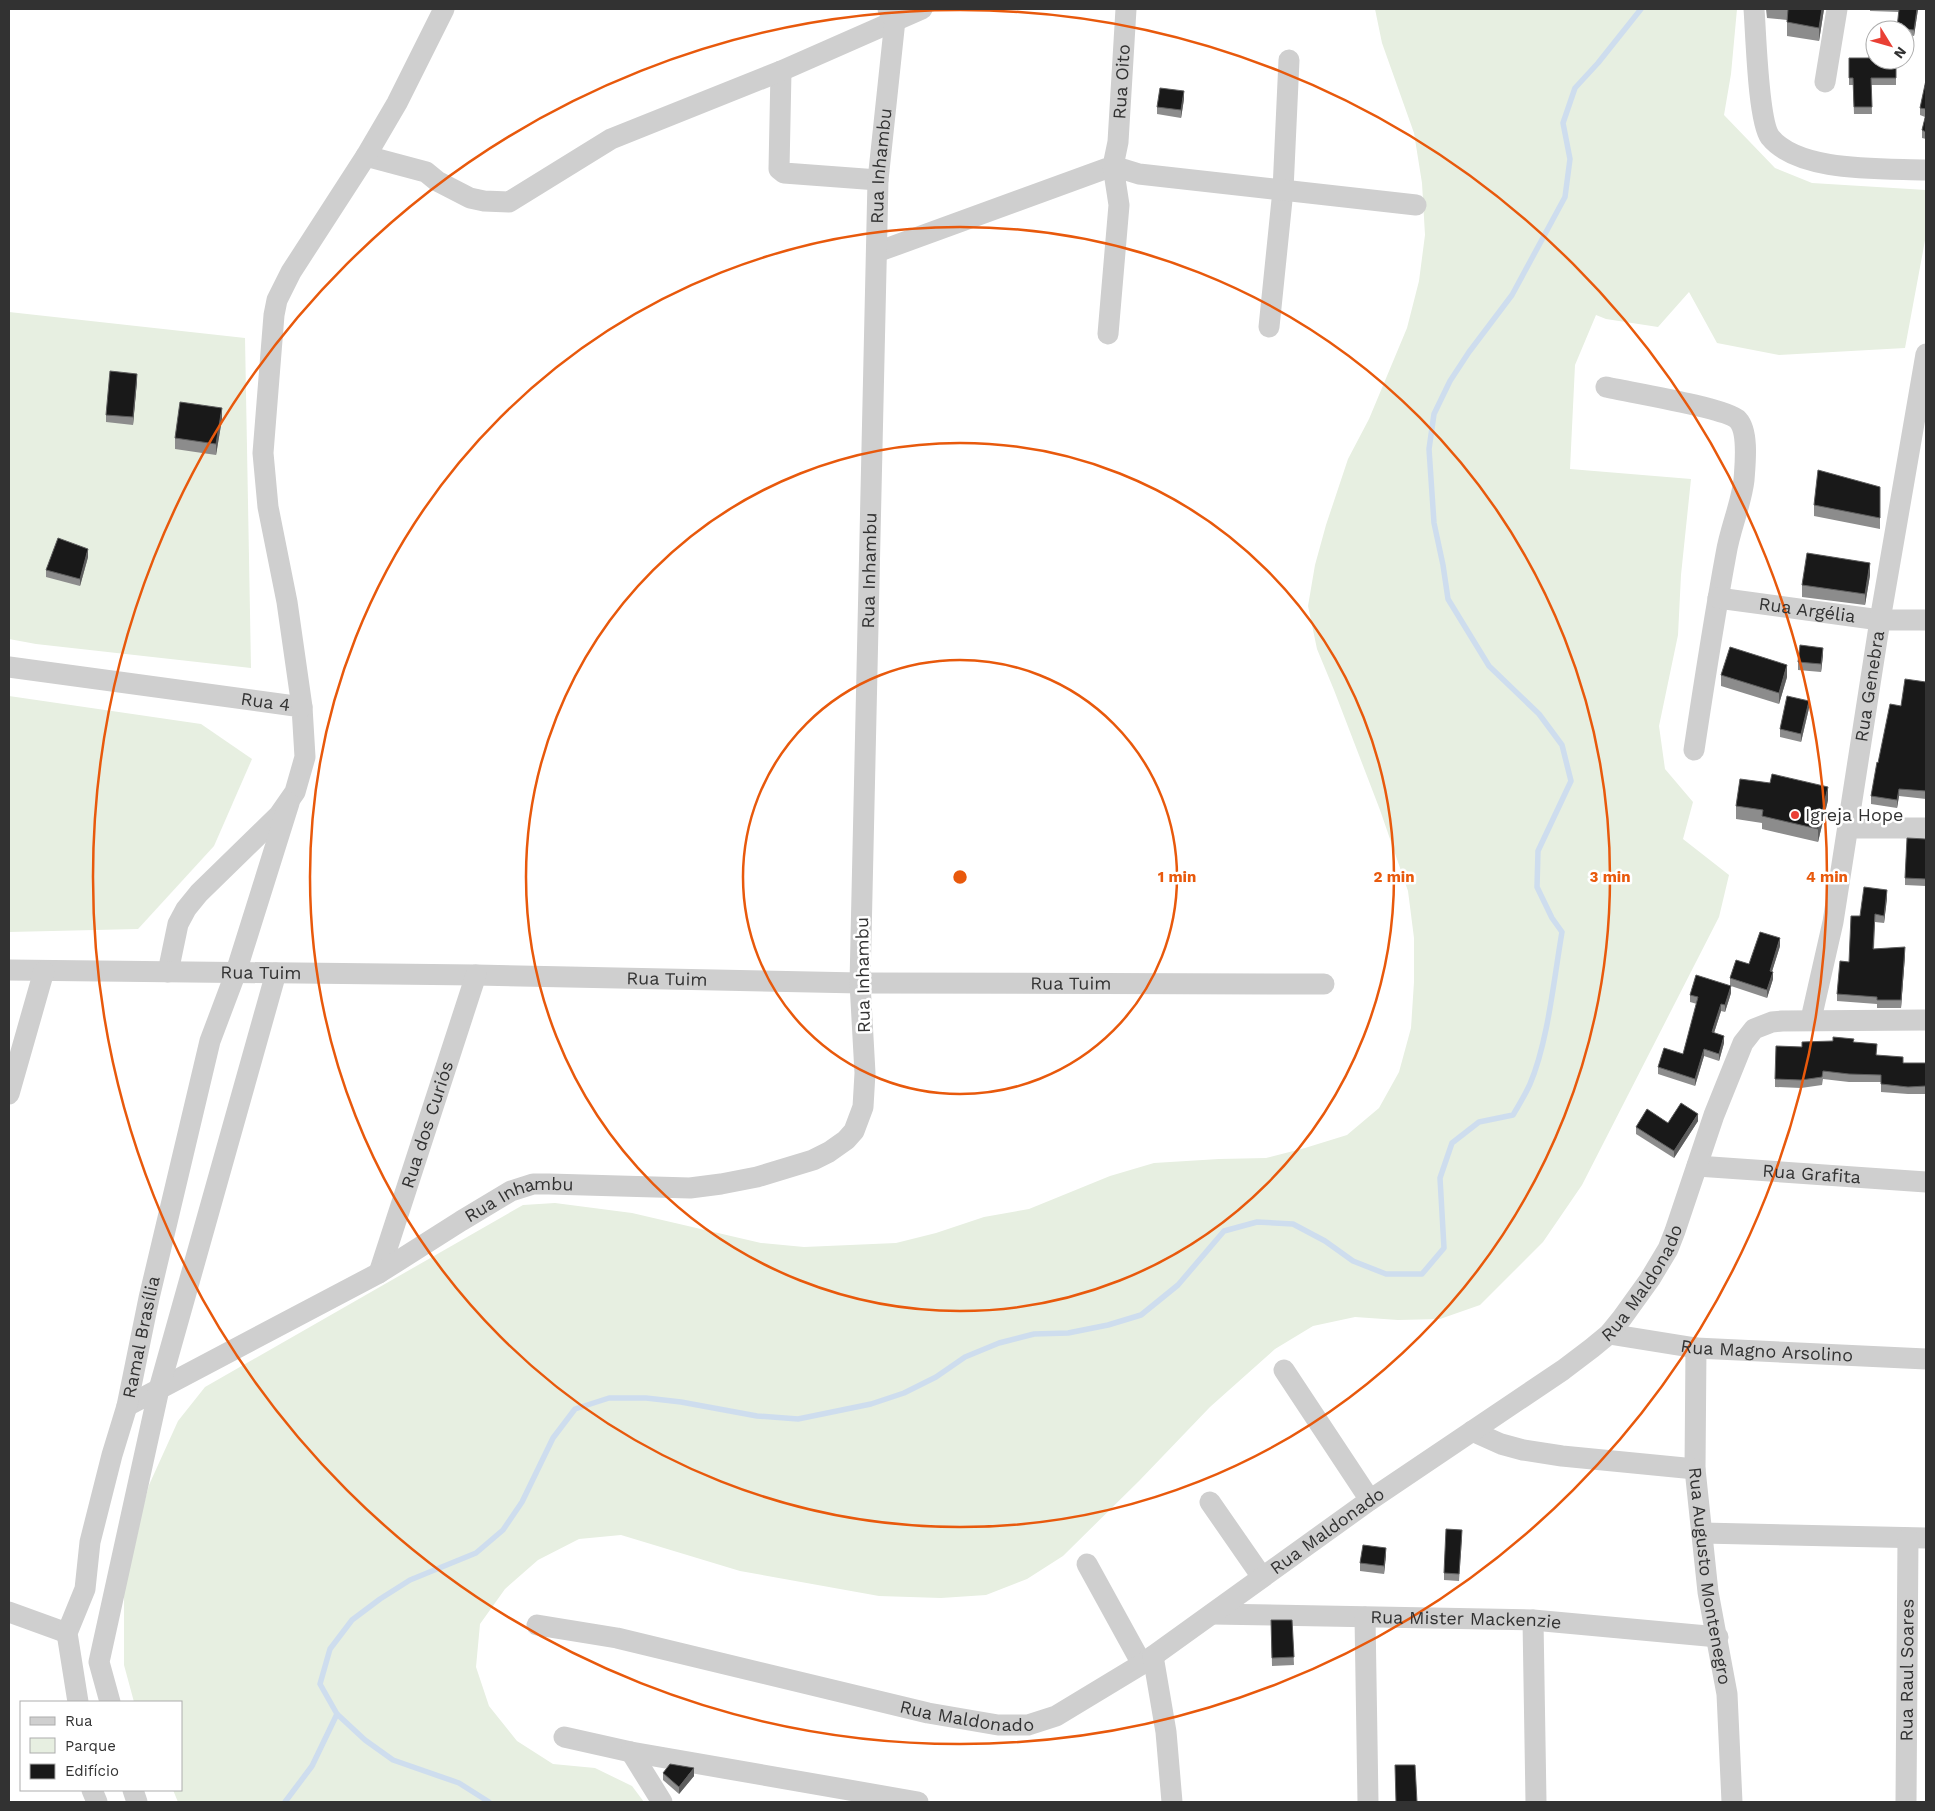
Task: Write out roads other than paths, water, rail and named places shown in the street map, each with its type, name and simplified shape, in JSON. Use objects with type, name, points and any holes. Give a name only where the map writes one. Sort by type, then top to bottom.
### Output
[{"type":"street","points":[[302,707],[287,602],[268,507],[262,453],[274,315],[277,300],[291,272],[366,156],[397,103],[444,9]]},
{"type":"street","points":[[366,156],[426,172],[437,181],[470,198],[484,201],[509,202],[612,139],[781,71],[892,15],[922,9]]},
{"type":"street","name":"Rua Oito","points":[[1108,334],[1119,205],[1114,160],[1126,9]]},
{"type":"street","points":[[1754,9],[1762,112],[1770,136],[1791,154],[1827,165],[1926,170]]},
{"type":"street","points":[[1825,82],[1837,9]]},
{"type":"street","name":"Rua Inhambu","points":[[127,1406],[379,1273],[461,1220],[511,1192],[528,1186],[548,1184],[690,1188],[757,1178],[813,1160],[846,1140],[854,1131],[863,1107],[865,1072],[860,983],[878,180],[892,15]]},
{"type":"street","points":[[1269,327],[1283,190],[1288,60]]},
{"type":"street","points":[[781,71],[779,169],[784,173],[878,180]]},
{"type":"street","points":[[877,252],[1114,160],[1139,174],[1416,205]]},
{"type":"street","name":"Rua Genebra","points":[[1811,1019],[1833,922],[1880,620],[1921,404],[1926,354]]},
{"type":"street","points":[[1606,387],[1715,410],[1738,420],[1744,431],[1744,481],[1728,544],[1694,750]]},
{"type":"street","name":"Rua Argélia","points":[[1718,598],[1880,620],[1926,620]]},
{"type":"street","name":"Rua 4","points":[[9,667],[302,707],[305,756],[298,784],[289,803],[257,838],[199,893],[186,909],[178,924],[168,972]]},
{"type":"street","name":"Ramal Brasília","points":[[67,1633],[85,1589],[90,1542],[112,1455],[127,1406],[149,1298],[210,1041],[236,972],[289,803]]},
{"type":"street","points":[[1848,828],[1926,828]]},
{"type":"street","name":"Rua Tuim","points":[[9,970],[476,975],[860,983],[1324,984]]},
{"type":"street","points":[[9,1094],[44,971]]},
{"type":"street","name":"Ramal Brasília","points":[[110,1701],[99,1662],[159,1389],[276,973]]},
{"type":"street","name":"Rua dos Curiós","points":[[379,1273],[476,975]]},
{"type":"street","name":"Rua Maldonado","points":[[538,1626],[617,1638],[928,1713],[998,1725],[1028,1725],[1048,1719],[1147,1660],[1370,1500],[1585,1354],[1608,1334],[1645,1286],[1668,1249],[1714,1115],[1748,1034],[1754,1029],[1772,1022],[1811,1019],[1926,1020]]},
{"type":"street","name":"Rua Grafita","points":[[1697,1166],[1926,1182]]},
{"type":"street","name":"Rua Magno Arsolino","points":[[1608,1334],[1696,1348],[1926,1359]]},
{"type":"street","name":"Rua Augusto Montenegro","points":[[1696,1348],[1695,1469],[1708,1592],[1718,1637],[1727,1694],[1732,1802]]},
{"type":"street","points":[[1284,1370],[1370,1500]]},
{"type":"street","points":[[1472,1431],[1501,1444],[1523,1450],[1562,1456],[1695,1469]]},
{"type":"street","points":[[1210,1502],[1262,1577]]},
{"type":"street","points":[[1702,1533],[1917,1538]]},
{"type":"street","name":"Rua Raul Soares","points":[[1906,1802],[1917,1538]]},
{"type":"street","points":[[1087,1564],[1147,1660],[1166,1732],[1172,1802]]},
{"type":"street","points":[[9,1612],[67,1633],[78,1701]]},
{"type":"street","name":"Rua Mister Mackenzie","points":[[1212,1614],[1533,1620],[1718,1637]]},
{"type":"street","points":[[1365,1617],[1368,1802]]},
{"type":"street","points":[[1533,1620],[1536,1802]]},
{"type":"street","points":[[564,1737],[631,1752],[918,1802]]},
{"type":"street","points":[[631,1752],[662,1802]]},
{"type":"waterway","points":[[489,1802],[459,1783],[393,1760],[365,1740],[337,1714],[320,1684],[330,1649],[352,1620],[410,1580],[476,1553],[503,1530],[522,1502],[553,1438],[575,1409],[609,1398],[646,1398],[681,1402],[757,1416],[798,1419],[871,1404],[904,1393],[936,1377],[965,1357],[999,1343],[1034,1334],[1068,1333],[1108,1325],[1141,1315],[1178,1285],[1224,1231],[1257,1222],[1293,1224],[1325,1241],[1353,1261],[1386,1274],[1422,1274],[1444,1248],[1440,1178],[1452,1143],[1479,1122],[1513,1115],[1530,1084],[1541,1049],[1550,1010],[1562,932],[1552,918],[1537,887],[1538,851],[1571,781],[1562,745],[1539,714],[1489,666],[1448,599],[1434,523],[1429,449],[1434,414],[1450,381],[1469,352],[1512,295],[1565,197],[1570,159],[1563,123],[1575,88],[1598,63],[1641,9]]},
{"type":"waterway","points":[[285,1802],[312,1766],[337,1714]]},
{"type":"place","name":"Igreja Hope","points":[[1795,815]]}]
